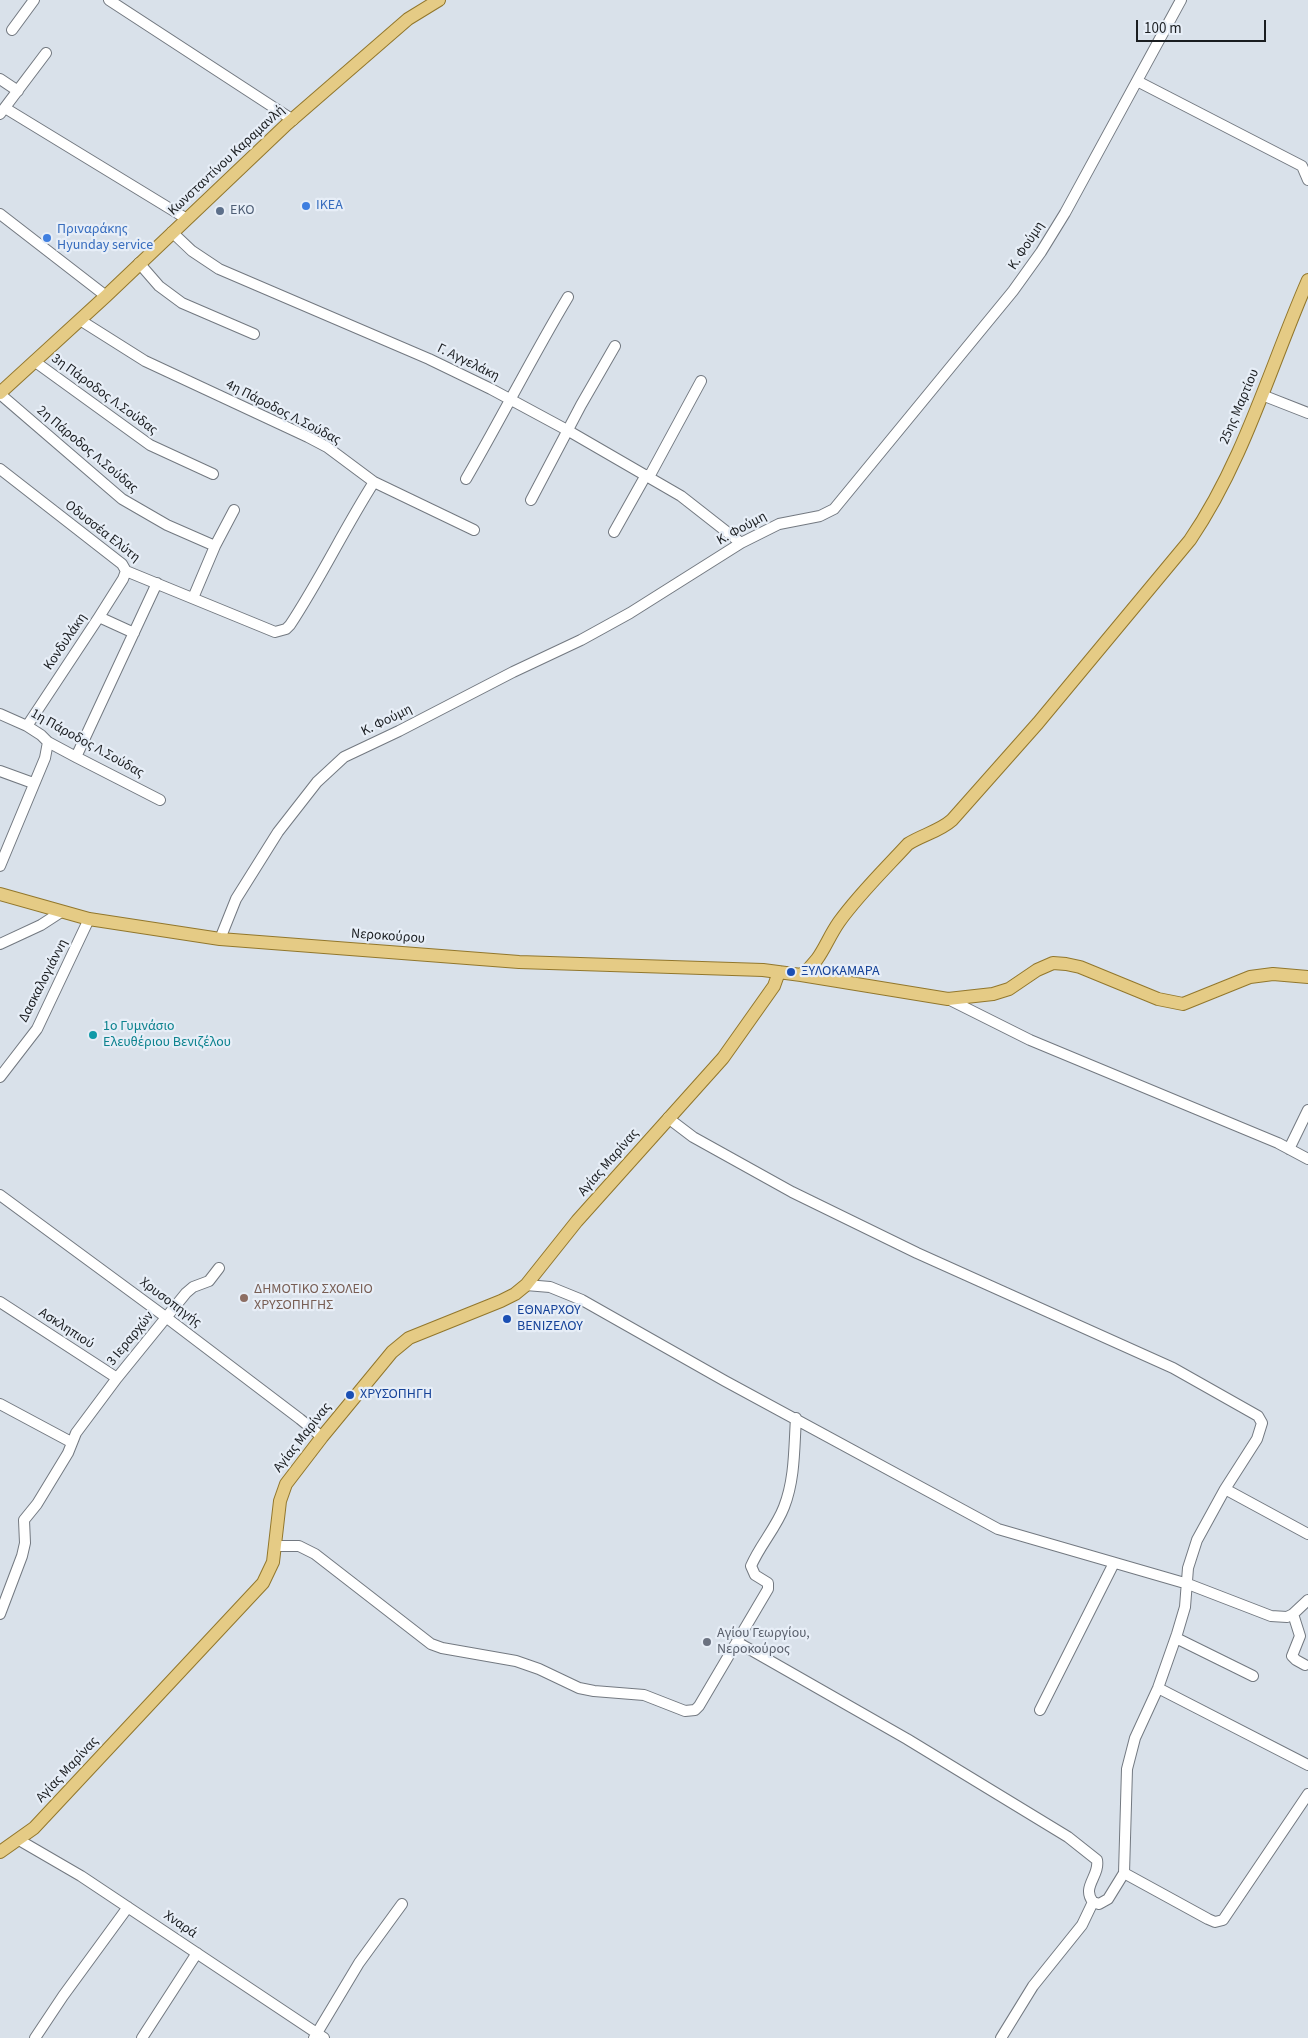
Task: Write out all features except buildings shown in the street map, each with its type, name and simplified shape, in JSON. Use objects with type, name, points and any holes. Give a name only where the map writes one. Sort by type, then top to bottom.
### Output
[{"type":"main road","name":"Κωνσταντίνου Καραμανλή","points":[[0,393],[293,120],[408,19],[439,0]]},
{"type":"main road","name":"25ης Μαρτίου","points":[[801,975],[813,966],[838,923],[854,902],[908,844],[946,825],[952,820],[1032,731],[1190,540],[1234,461],[1308,280]]},
{"type":"main road","name":"Νεροκούρου","points":[[0,894],[89,919],[220,939],[519,962],[779,972],[948,999],[993,994],[1009,988],[1037,970],[1053,963],[1080,967],[1158,999],[1183,1004],[1250,977],[1273,974],[1308,977]]},
{"type":"main road","name":"Αγίας Μαρίνας","points":[[0,1851],[19,1840],[34,1828],[256,1592],[270,1572],[276,1546],[282,1492],[291,1477],[322,1437],[392,1352],[418,1334],[501,1301],[526,1286],[577,1221],[723,1058],[774,986],[779,972]]},
{"type":"street","points":[[12,30],[34,0]]},
{"type":"street","name":"Κ. Φούμη","points":[[220,939],[236,899],[278,832],[317,782],[344,757],[399,732],[513,672],[581,640],[630,613],[741,543],[779,524],[820,516],[834,510],[1014,291],[1041,252],[1181,0]]},
{"type":"street","points":[[115,2],[293,120]]},
{"type":"street","points":[[46,53],[2,111],[187,219]]},
{"type":"street","points":[[0,79],[18,91]]},
{"type":"street","points":[[1137,81],[1302,166],[1308,180]]},
{"type":"street","points":[[0,214],[106,296]]},
{"type":"street","name":"Γ. Αγγελάκη","points":[[172,232],[192,251],[219,269],[429,359],[567,430],[681,496],[741,543]]},
{"type":"street","points":[[139,263],[163,289],[182,303],[254,334]]},
{"type":"street","points":[[466,479],[568,297]]},
{"type":"street","name":"4η Πάροδος Λ.Σούδας","points":[[80,320],[145,361],[327,447],[374,482],[474,530]]},
{"type":"street","points":[[531,500],[567,430],[615,346]]},
{"type":"street","name":"3η Πάροδος Λ.Σούδας","points":[[34,361],[150,445],[213,474]]},
{"type":"street","points":[[614,532],[701,380]]},
{"type":"street","name":"2η Πάροδος Λ.Σούδας","points":[[0,393],[122,499],[166,525],[215,546]]},
{"type":"street","points":[[1262,395],[1308,413]]},
{"type":"street","name":"Οδυσσέα Ελύτη","points":[[0,469],[122,564],[126,571],[269,631],[280,632],[290,625],[314,588],[359,504],[374,482]]},
{"type":"street","points":[[193,598],[215,546],[234,510]]},
{"type":"street","name":"Κονδυλάκη","points":[[26,726],[99,617],[126,571]]},
{"type":"street","points":[[76,757],[157,583]]},
{"type":"street","points":[[99,617],[134,633]]},
{"type":"street","name":"1η Πάροδος Λ.Σούδας","points":[[0,714],[26,726],[48,742],[160,800]]},
{"type":"street","points":[[0,866],[44,758],[48,742]]},
{"type":"street","points":[[0,771],[33,784]]},
{"type":"street","points":[[0,944],[41,925],[61,912]]},
{"type":"street","name":"Δασκαλογιάννη","points":[[0,1077],[37,1029],[89,919]]},
{"type":"street","points":[[948,999],[1030,1040],[1289,1149],[1308,1159]]},
{"type":"street","points":[[1289,1149],[1308,1110]]},
{"type":"street","points":[[668,1118],[693,1137],[792,1192],[917,1253],[1128,1346],[1173,1368],[1250,1410],[1258,1416],[1262,1423],[1260,1431],[1197,1540],[1188,1568],[1185,1606],[1176,1638],[1158,1688],[1129,1755],[1124,1873],[1108,1899],[1099,1904],[1093,1902],[1088,1892],[1097,1871],[1097,1860],[1068,1837],[907,1739],[737,1642]]},
{"type":"street","name":"Χρυσοπηγής","points":[[0,1194],[167,1318],[322,1437]]},
{"type":"street","name":"3 Ιεραρχών","points":[[0,1614],[22,1556],[25,1543],[24,1520],[68,1453],[72,1440],[117,1378],[186,1293],[193,1287],[209,1281],[219,1268]]},
{"type":"street","points":[[526,1286],[550,1287],[567,1293],[725,1381],[998,1528],[1188,1584],[1271,1616],[1286,1617],[1293,1614],[1308,1600]]},
{"type":"street","name":"Ασκληπιού","points":[[0,1302],[117,1378]]},
{"type":"street","points":[[0,1404],[72,1440]]},
{"type":"street","points":[[276,1546],[299,1546],[315,1554],[431,1644],[455,1651],[516,1661],[539,1669],[579,1688],[644,1695],[685,1711],[695,1710],[768,1589],[768,1583],[755,1575],[751,1566],[783,1510],[788,1494],[796,1418]]},
{"type":"street","points":[[1225,1489],[1308,1534]]},
{"type":"street","points":[[1040,1710],[1114,1563]]},
{"type":"street","points":[[1293,1614],[1300,1636],[1292,1656],[1305,1665]]},
{"type":"street","points":[[1176,1638],[1253,1676]]},
{"type":"street","points":[[1158,1688],[1308,1766]]},
{"type":"street","points":[[1124,1873],[1208,1919],[1219,1922],[1227,1914],[1308,1794]]},
{"type":"street","name":"Χναρά","points":[[19,1840],[81,1876],[318,2037]]},
{"type":"street","points":[[1001,2038],[1033,1986],[1082,1924],[1093,1902]]},
{"type":"street","points":[[318,2037],[348,1979],[402,1904]]},
{"type":"street","points":[[35,2038],[128,1907]]},
{"type":"street","points":[[142,2038],[197,1953]]},
{"type":"place","name":"IKEA","points":[[306,206]]},
{"type":"place","name":"EKO","points":[[220,211]]},
{"type":"place","name":"Πριναράκης Hyunday service","points":[[47,238]]},
{"type":"place","name":"ΞΥΛΟΚΑΜΑΡΑ","points":[[791,972]]},
{"type":"place","name":"1ο Γυμνάσιο Ελευθέριου Βενιζέλου","points":[[93,1035]]},
{"type":"place","name":"ΔΗΜΟΤΙΚΟ ΣΧΟΛΕΙΟ ΧΡΥΣΟΠΗΓΗΣ","points":[[244,1298]]},
{"type":"place","name":"ΕΘΝΑΡΧΟΥ ΒΕΝΙΖΕΛΟΥ","points":[[507,1319]]},
{"type":"place","name":"ΧΡΥΣΟΠΗΓΗ","points":[[350,1395]]},
{"type":"place","name":"Αγίου Γεωργίου, Νεροκούρος","points":[[707,1642]]}]
